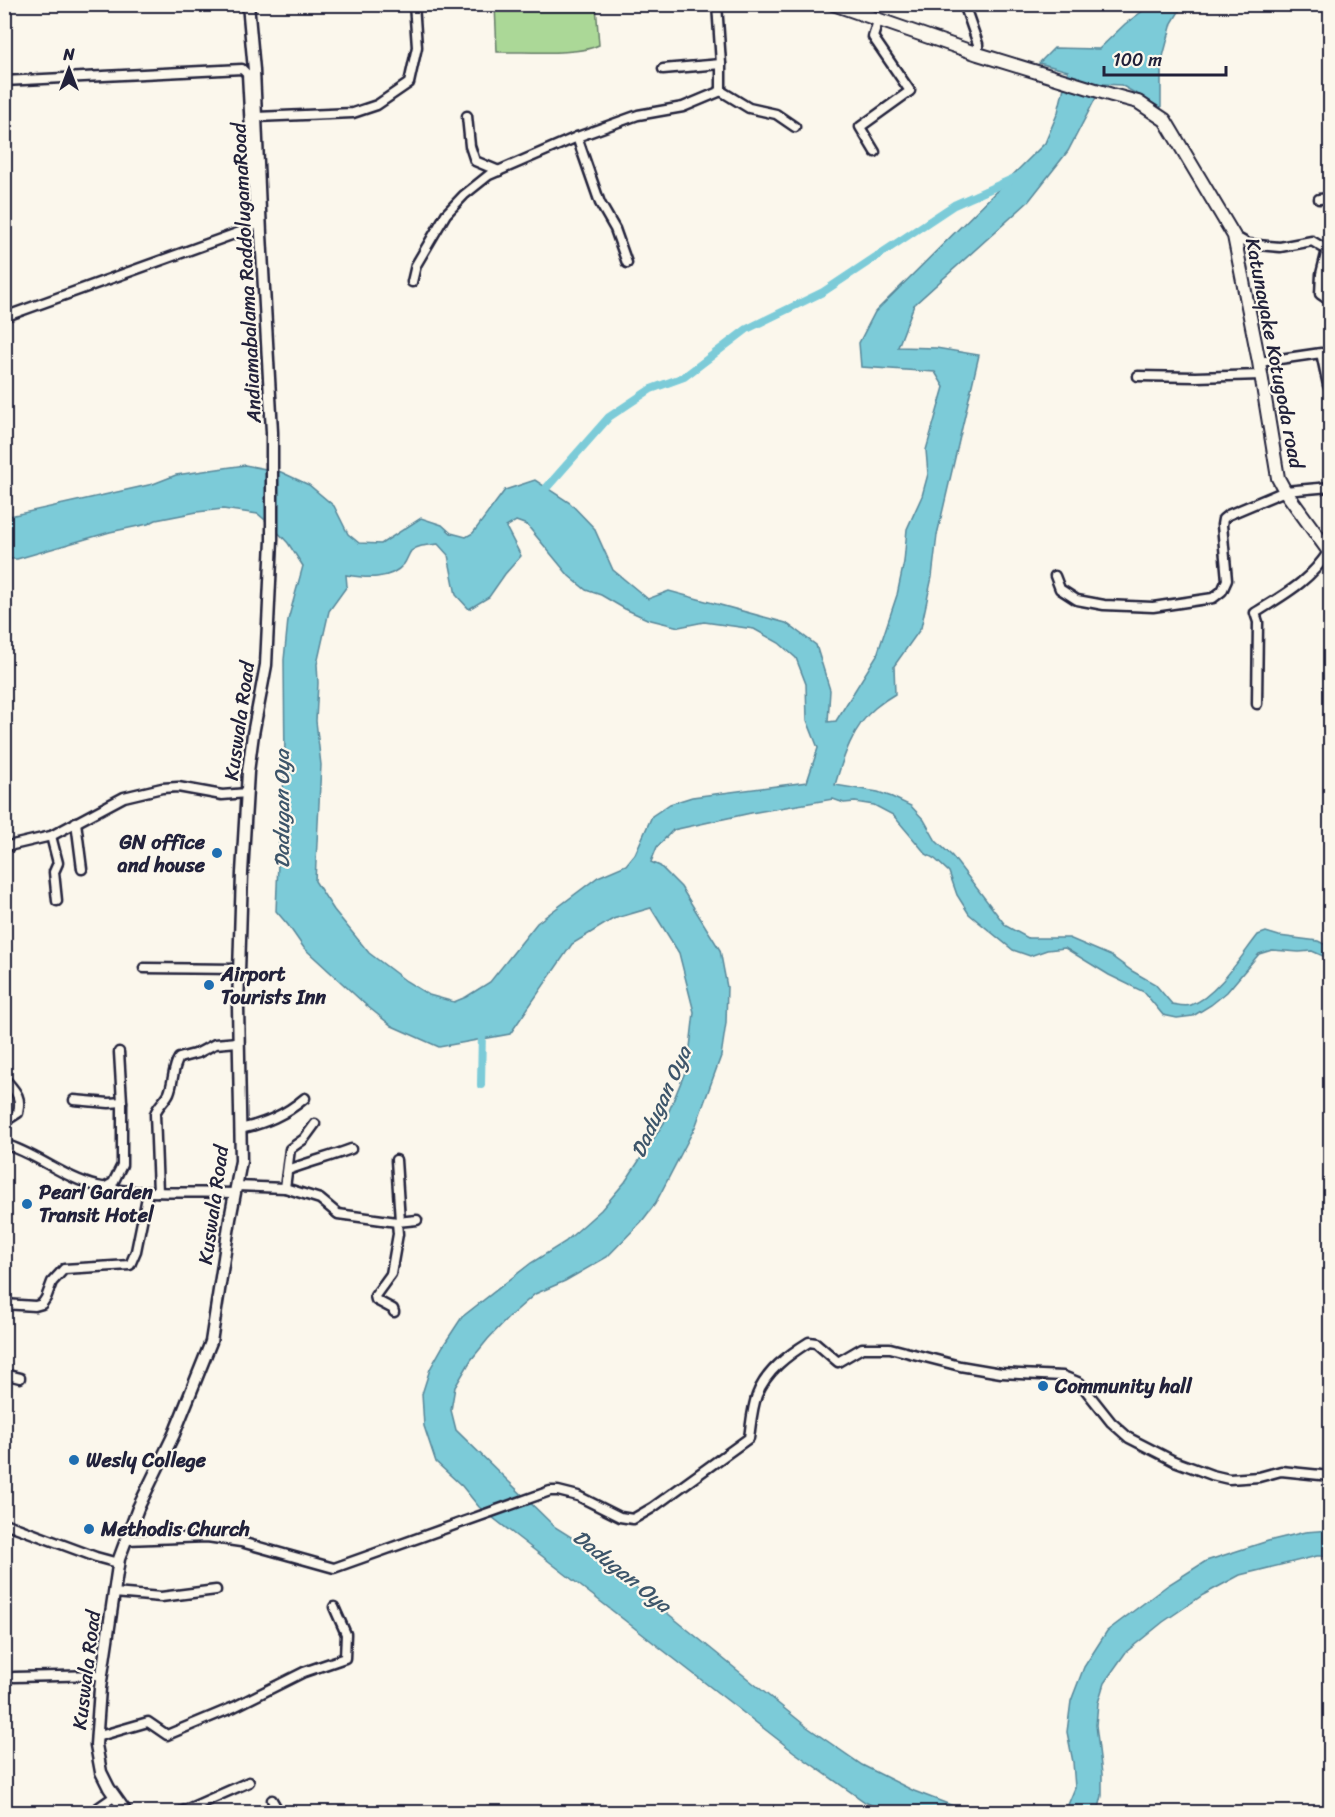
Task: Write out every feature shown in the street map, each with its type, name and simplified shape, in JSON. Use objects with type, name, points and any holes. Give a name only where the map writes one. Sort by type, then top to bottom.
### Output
[{"type":"main road","name":"Katunayake Kotugoda road","points":[[833,4],[978,54],[1138,102],[1165,120],[1234,236],[1278,478],[1330,552]]},
{"type":"street","name":"Andiamabalama RaddolugamaRoad","points":[[248,4],[272,432],[272,540]]},
{"type":"street","points":[[256,117],[353,113],[377,105],[409,82],[417,47],[414,4]]},
{"type":"street","points":[[717,4],[721,91]]},
{"type":"street","points":[[964,4],[978,44],[978,54]]},
{"type":"street","points":[[875,152],[860,127],[909,91],[873,37],[878,21]]},
{"type":"street","points":[[663,69],[721,64]]},
{"type":"street","points":[[4,81],[242,69],[248,74],[255,224],[251,228],[4,317]]},
{"type":"street","points":[[721,91],[750,108],[776,114],[795,128]]},
{"type":"street","points":[[412,282],[416,265],[446,214],[464,195],[489,175],[578,136],[638,115],[683,106],[721,91]]},
{"type":"street","points":[[467,116],[470,146],[475,161],[499,171]]},
{"type":"street","points":[[578,136],[600,203],[615,229],[627,263]]},
{"type":"street","points":[[1319,199],[1330,198]]},
{"type":"street","points":[[1234,236],[1248,244],[1280,246],[1312,241],[1329,249],[1321,273],[1320,294],[1330,301]]},
{"type":"street","points":[[1138,376],[1196,377],[1260,369],[1330,350]]},
{"type":"street","points":[[1321,353],[1328,385],[1330,385]]},
{"type":"street","points":[[1055,576],[1060,589],[1077,600],[1104,605],[1153,607],[1213,598],[1222,591],[1227,580],[1223,519],[1286,491],[1330,487]]},
{"type":"street","name":"Kuswala Road","points":[[126,1812],[101,1772],[96,1745],[102,1675],[118,1563],[138,1508],[174,1434],[211,1342],[241,1161],[238,1042],[246,793],[253,734],[266,665],[272,540]]},
{"type":"street","points":[[1257,705],[1258,622],[1255,613],[1296,588],[1319,567],[1330,552]]},
{"type":"street","points":[[4,847],[51,836],[124,797],[162,788],[178,788],[222,795],[246,793]]},
{"type":"street","points":[[76,822],[82,869]]},
{"type":"street","points":[[51,836],[58,863],[54,872],[57,901]]},
{"type":"street","points":[[144,968],[239,969]]},
{"type":"street","points":[[158,1192],[155,1114],[168,1093],[175,1065],[179,1058],[198,1053],[215,1044],[238,1042]]},
{"type":"street","points":[[106,1187],[113,1183],[122,1165],[119,1052]]},
{"type":"street","points":[[4,1078],[17,1094],[20,1104],[18,1113],[4,1122]]},
{"type":"street","points":[[240,1129],[257,1125],[290,1111],[305,1098]]},
{"type":"street","points":[[74,1100],[122,1102]]},
{"type":"street","points":[[285,1188],[290,1149],[304,1139],[315,1124]]},
{"type":"street","points":[[4,1144],[96,1186],[148,1192],[285,1188],[320,1199],[338,1214],[398,1221],[417,1220]]},
{"type":"street","points":[[288,1170],[351,1149]]},
{"type":"street","points":[[394,1312],[393,1309],[376,1300],[375,1296],[391,1274],[398,1234],[396,1160]]},
{"type":"street","points":[[4,1304],[35,1306],[42,1304],[52,1282],[64,1269],[130,1265],[136,1251],[148,1192]]},
{"type":"street","points":[[126,1540],[207,1537],[241,1542],[334,1568],[550,1491],[578,1496],[620,1517],[633,1518],[652,1508],[749,1437],[756,1397],[766,1375],[795,1350],[809,1342],[816,1343],[837,1362],[862,1348],[890,1348],[960,1366],[1001,1373],[1063,1376],[1080,1383],[1111,1422],[1129,1438],[1174,1461],[1229,1479],[1259,1477],[1281,1471],[1330,1476]]},
{"type":"street","points":[[4,1374],[20,1378]]},
{"type":"street","points":[[4,1523],[118,1563]]},
{"type":"street","points":[[114,1593],[161,1597],[216,1590]]},
{"type":"street","points":[[96,1737],[148,1722],[167,1735],[234,1707],[304,1672],[345,1658],[346,1634],[334,1606]]},
{"type":"street","points":[[14,1677],[102,1675]]},
{"type":"street","points":[[181,1812],[249,1782]]},
{"type":"street","points":[[92,1812],[115,1796]]},
{"type":"street","points":[[272,1800],[279,1812]]},
{"type":"green space","points":[[495,5],[596,5],[599,45],[564,52],[497,52]]},
{"type":"water","name":"Dadugan Oya","points":[[1151,5],[1183,5],[1172,23],[1161,64],[1161,108],[1121,85],[1103,84],[1068,151],[1028,202],[914,305],[898,347],[936,348],[979,355],[937,535],[932,577],[921,628],[894,666],[895,694],[867,715],[855,733],[835,785],[878,792],[911,806],[924,820],[936,841],[952,856],[1006,926],[1028,938],[1069,938],[1111,956],[1155,984],[1172,1004],[1189,1006],[1210,994],[1258,935],[1266,932],[1318,941],[1330,947],[1330,959],[1312,951],[1272,950],[1259,954],[1227,992],[1211,1005],[1193,1016],[1177,1018],[1163,1015],[1144,992],[1109,975],[1065,948],[1047,950],[1030,956],[1013,950],[969,914],[957,895],[949,872],[926,854],[893,815],[874,805],[844,803],[833,799],[751,813],[673,830],[657,847],[651,862],[660,866],[681,887],[720,950],[727,987],[726,1023],[721,1056],[696,1125],[655,1204],[642,1221],[607,1257],[565,1281],[535,1294],[509,1317],[471,1360],[455,1387],[451,1410],[456,1430],[555,1527],[584,1545],[807,1727],[862,1765],[914,1791],[969,1812],[886,1812],[865,1802],[794,1752],[479,1507],[462,1486],[436,1462],[424,1426],[422,1394],[430,1369],[462,1317],[531,1263],[565,1242],[601,1210],[625,1182],[664,1123],[688,1065],[694,1012],[679,953],[651,908],[613,919],[572,944],[510,1034],[439,1047],[392,1026],[304,948],[276,911],[285,767],[284,660],[288,620],[303,566],[288,543],[258,514],[223,509],[156,520],[17,559],[5,559],[5,517],[153,484],[176,475],[245,465],[281,472],[309,485],[334,506],[348,534],[359,543],[381,544],[421,518],[442,525],[451,533],[466,537],[473,533],[505,490],[535,480],[570,503],[594,528],[613,570],[648,599],[669,591],[786,623],[816,645],[830,690],[828,722],[836,721],[877,655],[897,595],[904,562],[907,529],[922,496],[928,474],[926,450],[944,387],[935,372],[861,367],[859,343],[875,312],[1045,143],[1058,112],[1068,71],[1039,63],[1054,48],[1099,49],[1125,24]],"holes":[[[516,521],[527,525],[569,576],[586,590],[601,595],[625,609],[647,619],[679,627],[704,622],[754,629],[779,643],[796,658],[806,684],[807,720],[818,748],[807,782],[692,797],[670,804],[652,816],[635,854],[626,865],[598,877],[537,923],[490,982],[454,1002],[429,995],[369,953],[334,910],[315,881],[321,765],[316,721],[317,664],[329,611],[347,586],[346,575],[385,576],[404,564],[414,549],[438,544],[448,555],[456,595],[469,609],[489,597],[521,556],[506,527]]]},
{"type":"water","points":[[1330,1530],[1330,1556],[1317,1556],[1240,1575],[1203,1595],[1163,1622],[1126,1652],[1104,1683],[1098,1703],[1096,1725],[1102,1774],[1102,1796],[1098,1812],[1065,1812],[1075,1788],[1067,1732],[1071,1701],[1084,1667],[1107,1631],[1168,1585],[1206,1561],[1268,1541],[1305,1532]]},
{"type":"waterway","points":[[541,494],[609,417],[651,389],[684,377],[747,329],[823,292],[954,205],[1017,177]]},
{"type":"waterway","points":[[481,1085],[482,1030]]},
{"type":"place","name":"GN office and house","points":[[217,853]]},
{"type":"place","name":"Airport Tourists Inn","points":[[209,985]]},
{"type":"place","name":"Pearl Garden Transit Hotel","points":[[27,1204]]},
{"type":"place","name":"Community hall","points":[[1043,1386]]},
{"type":"place","name":"Wesly College","points":[[74,1460]]},
{"type":"place","name":"Methodis Church","points":[[89,1529]]}]
